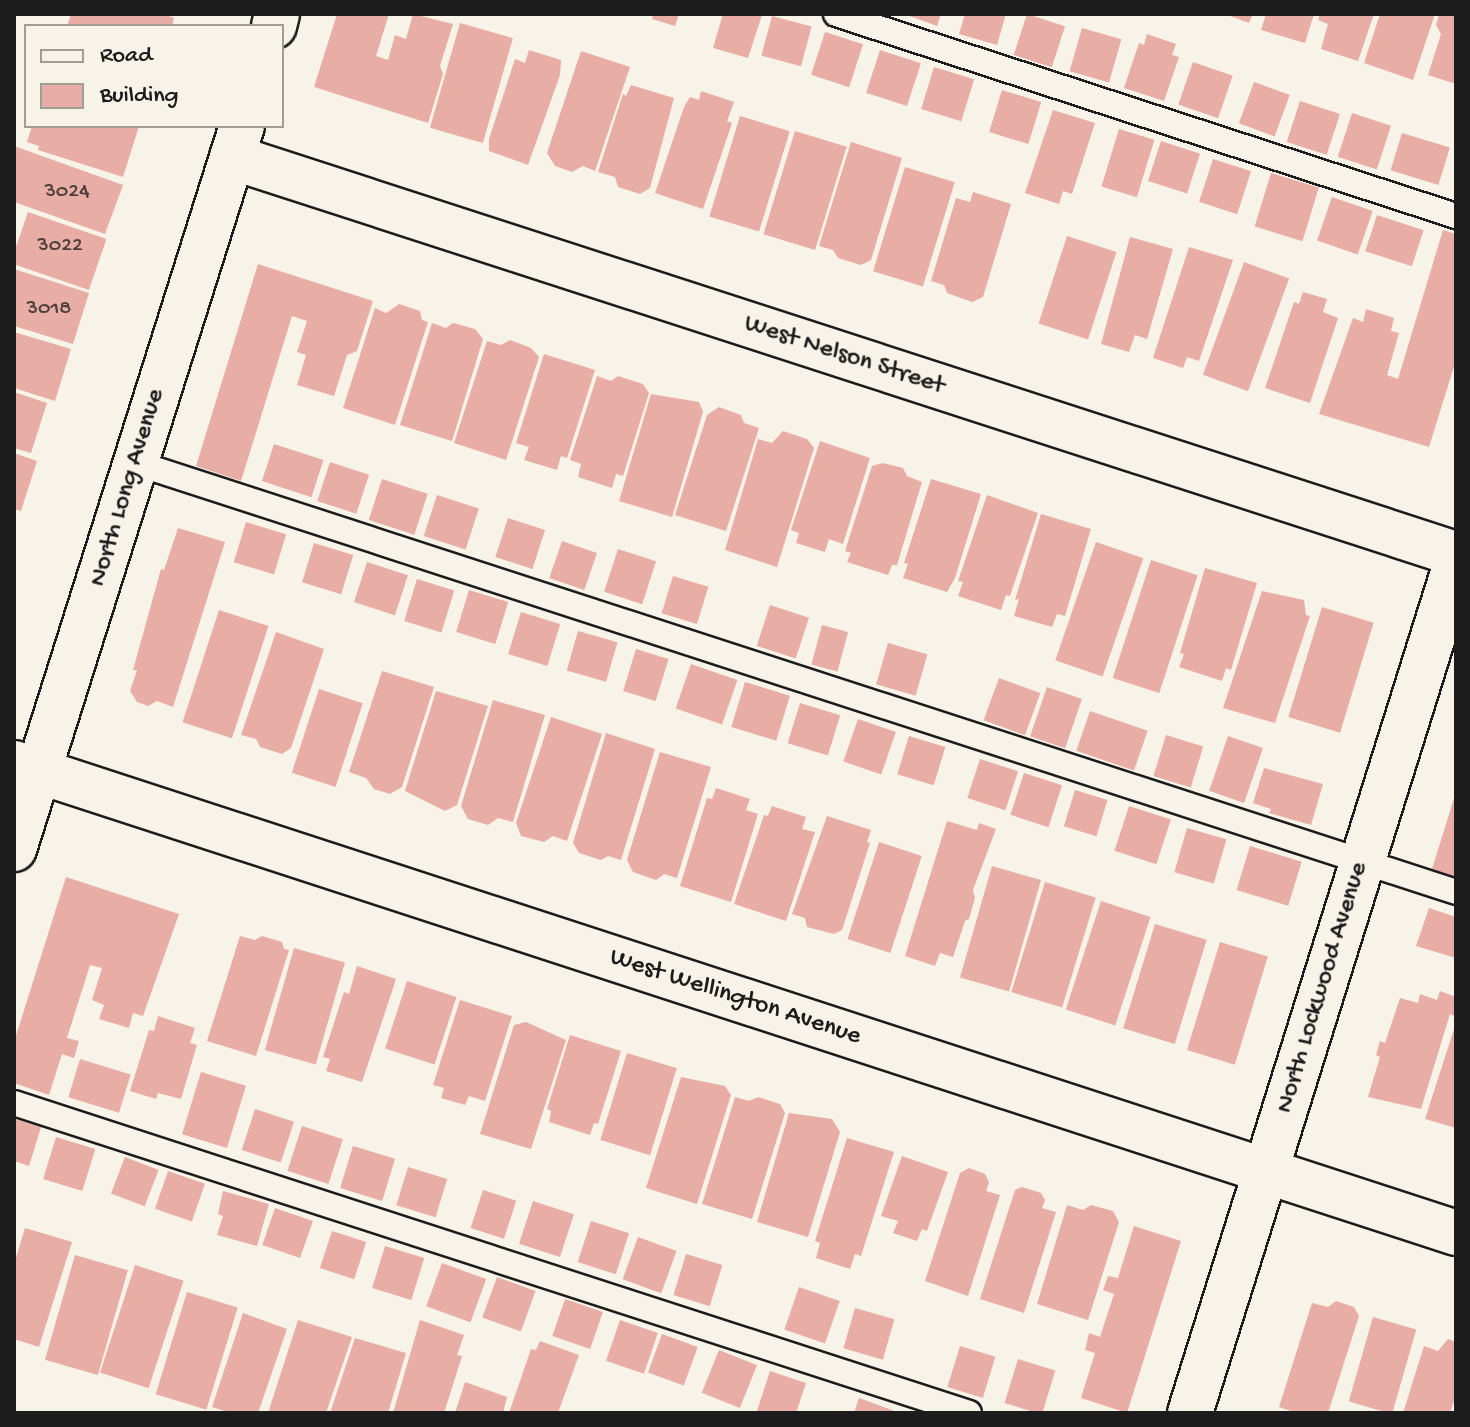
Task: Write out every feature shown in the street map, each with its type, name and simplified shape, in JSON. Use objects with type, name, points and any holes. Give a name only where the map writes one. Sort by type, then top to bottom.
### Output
[{"type":"street","name":"North Long Avenue","points":[[14,849],[26,767],[136,463],[237,141]]},
{"type":"street","name":"West Nelson Street","points":[[237,141],[1456,554]]},
{"type":"street","name":"North Lockwood Avenue","points":[[1190,1413],[1456,563]]},
{"type":"street","name":"West Wellington Avenue","points":[[26,767],[1456,1233]]},
{"type":"lane","points":[[836,14],[1456,216]]},
{"type":"lane","points":[[136,463],[1456,892]]},
{"type":"lane","points":[[14,1103],[969,1413]]},
{"type":"building","points":[[71,14],[164,14],[174,18],[172,24],[68,24]]},
{"type":"building","points":[[337,14],[389,14],[376,56],[388,60],[395,35],[406,39],[413,14],[453,24],[440,66],[443,74],[428,123],[314,87]]},
{"type":"building","points":[[653,14],[679,14],[675,26],[652,19]]},
{"type":"building","points":[[723,14],[762,15],[748,58],[713,48]]},
{"type":"building","points":[[904,14],[941,14],[937,26]]},
{"type":"building","points":[[965,14],[1006,14],[997,45],[959,34]]},
{"type":"building","points":[[1027,14],[1065,26],[1052,67],[1014,55]]},
{"type":"building","points":[[1225,14],[1253,14],[1249,23]]},
{"type":"building","points":[[1266,14],[1314,14],[1305,43],[1261,30]]},
{"type":"building","points":[[1320,14],[1374,14],[1358,61],[1321,49],[1328,24],[1318,20]]},
{"type":"building","points":[[1380,14],[1435,14],[1413,80],[1364,63]]},
{"type":"building","points":[[1439,14],[1456,14],[1456,84],[1428,75],[1441,34],[1436,25]]},
{"type":"building","points":[[772,16],[812,27],[801,66],[761,56]]},
{"type":"building","points":[[460,23],[513,38],[483,143],[430,128]]},
{"type":"building","points":[[1082,28],[1121,39],[1109,83],[1070,71]]},
{"type":"building","points":[[825,32],[863,44],[849,87],[811,75]]},
{"type":"building","points":[[1147,34],[1176,44],[1172,55],[1179,57],[1164,101],[1124,88],[1139,43],[1144,45]]},
{"type":"building","points":[[529,50],[561,60],[560,75],[528,165],[489,151],[489,139],[515,59],[525,63]]},
{"type":"building","points":[[880,50],[921,63],[907,106],[866,93]]},
{"type":"building","points":[[581,51],[630,67],[595,171],[583,166],[572,172],[555,166],[547,153]]},
{"type":"building","points":[[1193,62],[1233,76],[1218,118],[1178,105]]},
{"type":"building","points":[[934,67],[974,79],[961,121],[921,109]]},
{"type":"building","points":[[1254,82],[1290,95],[1275,136],[1239,123]]},
{"type":"building","points":[[631,85],[674,98],[650,188],[640,194],[618,187],[615,177],[598,172],[623,94],[626,96]]},
{"type":"building","points":[[1002,90],[1041,102],[1028,144],[989,132]]},
{"type":"building","points":[[701,91],[734,102],[727,121],[732,123],[703,209],[655,193],[684,107],[690,97],[699,100]]},
{"type":"building","points":[[1300,101],[1340,114],[1327,155],[1287,142]]},
{"type":"building","points":[[1053,110],[1095,123],[1072,194],[1063,191],[1059,204],[1025,193]]},
{"type":"building","points":[[1352,113],[1391,126],[1377,169],[1338,157]]},
{"type":"building","points":[[740,116],[790,131],[759,232],[709,216]]},
{"type":"building","points":[[31,128],[138,128],[123,177],[38,150],[39,146],[27,142]]},
{"type":"building","points":[[1119,129],[1154,140],[1137,197],[1101,186]]},
{"type":"building","points":[[795,131],[847,147],[815,250],[763,234]]},
{"type":"building","points":[[1402,133],[1450,148],[1438,185],[1391,170]]},
{"type":"building","points":[[1161,141],[1200,154],[1187,194],[1148,181]]},
{"type":"building","points":[[851,142],[902,158],[871,260],[861,265],[838,258],[833,250],[819,246]]},
{"type":"building","points":[[14,146],[123,185],[105,234],[14,202]]},
{"type":"building","points":[[1213,159],[1251,171],[1237,214],[1199,202]]},
{"type":"building","points":[[905,167],[955,182],[923,286],[873,271]]},
{"type":"building","points":[[1271,173],[1319,188],[1302,241],[1255,227]]},
{"type":"building","points":[[973,192],[1011,204],[983,297],[972,302],[947,293],[944,285],[931,281],[956,198],[970,202]]},
{"type":"building","points":[[1332,197],[1373,211],[1358,254],[1317,240]]},
{"type":"building","points":[[28,212],[106,239],[89,290],[14,264],[14,253]]},
{"type":"building","points":[[1377,215],[1424,230],[1412,266],[1365,251]]},
{"type":"building","points":[[1443,230],[1456,234],[1456,360],[1429,447],[1319,414],[1353,318],[1363,322],[1366,309],[1394,318],[1391,331],[1399,333],[1387,375],[1398,379]]},
{"type":"building","points":[[1067,236],[1116,252],[1088,340],[1039,323]]},
{"type":"building","points":[[1130,237],[1173,249],[1147,339],[1135,335],[1129,352],[1101,344]]},
{"type":"building","points":[[1189,247],[1233,260],[1199,361],[1187,357],[1183,368],[1153,358]]},
{"type":"building","points":[[1244,262],[1289,278],[1248,391],[1203,375]]},
{"type":"building","points":[[258,264],[373,301],[357,351],[347,355],[334,396],[297,385],[306,355],[297,352],[307,321],[292,316],[241,481],[196,466]]},
{"type":"building","points":[[14,269],[89,293],[73,344],[14,326]]},
{"type":"building","points":[[1303,292],[1327,299],[1323,312],[1338,318],[1310,403],[1265,388],[1294,302],[1299,304]]},
{"type":"building","points":[[399,304],[420,311],[422,320],[428,322],[395,425],[343,408],[375,308],[386,313]]},
{"type":"building","points":[[432,323],[446,328],[453,323],[475,329],[483,339],[452,441],[400,425]]},
{"type":"building","points":[[14,332],[71,349],[55,401],[14,388]]},
{"type":"building","points":[[510,340],[531,348],[539,357],[506,460],[454,443],[487,341],[501,345]]},
{"type":"building","points":[[544,354],[595,370],[567,458],[561,456],[557,470],[524,460],[529,447],[516,443]]},
{"type":"building","points":[[597,376],[611,381],[618,376],[643,384],[649,393],[623,476],[616,474],[612,488],[578,477],[581,464],[570,460]]},
{"type":"building","points":[[14,392],[47,403],[31,453],[14,448]]},
{"type":"building","points":[[651,394],[699,402],[703,412],[672,517],[619,501]]},
{"type":"building","points":[[719,407],[741,415],[744,423],[759,428],[726,531],[675,515],[707,415]]},
{"type":"building","points":[[783,431],[807,439],[814,448],[777,567],[725,550],[758,439],[772,443]]},
{"type":"building","points":[[820,441],[870,458],[843,544],[829,539],[825,552],[796,543],[799,533],[791,530]]},
{"type":"building","points":[[274,444],[323,460],[311,497],[262,481]]},
{"type":"building","points":[[14,453],[37,461],[21,511],[14,509]]},
{"type":"building","points":[[330,462],[369,475],[356,514],[317,501]]},
{"type":"building","points":[[883,463],[903,468],[907,476],[922,482],[897,565],[892,565],[888,575],[847,562],[851,553],[845,551],[872,466]]},
{"type":"building","points":[[382,479],[428,494],[414,535],[369,520]]},
{"type":"building","points":[[931,479],[981,494],[955,578],[947,592],[903,578],[908,564],[904,563]]},
{"type":"building","points":[[437,495],[479,509],[466,549],[424,536]]},
{"type":"building","points":[[987,495],[1038,513],[1010,596],[1006,595],[1001,610],[958,596],[963,582],[958,581]]},
{"type":"building","points":[[1041,514],[1091,529],[1065,616],[1057,614],[1052,627],[1014,616],[1019,599],[1015,600]]},
{"type":"building","points":[[508,518],[545,530],[532,569],[495,557]]},
{"type":"building","points":[[246,522],[286,534],[274,574],[234,562]]},
{"type":"building","points":[[178,528],[225,542],[173,707],[157,701],[148,706],[137,702],[130,691],[137,670],[133,670],[161,569],[164,570]]},
{"type":"building","points":[[562,541],[597,553],[584,590],[549,578]]},
{"type":"building","points":[[1096,542],[1143,558],[1103,676],[1055,660]]},
{"type":"building","points":[[314,543],[353,555],[341,594],[302,582]]},
{"type":"building","points":[[618,549],[656,561],[642,604],[604,592]]},
{"type":"building","points":[[1151,560],[1198,575],[1159,693],[1113,678]]},
{"type":"building","points":[[367,562],[408,575],[395,615],[354,602]]},
{"type":"building","points":[[1205,568],[1257,583],[1231,670],[1226,668],[1222,681],[1179,667],[1184,654],[1180,653]]},
{"type":"building","points":[[673,576],[708,587],[697,624],[662,613]]},
{"type":"building","points":[[417,579],[454,590],[441,632],[404,621]]},
{"type":"building","points":[[469,590],[508,602],[495,644],[456,632]]},
{"type":"building","points":[[1262,591],[1304,600],[1306,615],[1310,616],[1275,723],[1223,708]]},
{"type":"building","points":[[770,605],[809,618],[796,659],[757,646]]},
{"type":"building","points":[[1322,607],[1374,623],[1340,733],[1288,717]]},
{"type":"building","points":[[219,610],[268,626],[232,738],[183,722]]},
{"type":"building","points":[[521,612],[560,624],[547,666],[508,654]]},
{"type":"building","points":[[822,625],[848,632],[837,672],[811,665]]},
{"type":"building","points":[[578,631],[617,642],[606,682],[567,670]]},
{"type":"building","points":[[276,632],[324,649],[291,748],[282,754],[260,747],[256,739],[241,735]]},
{"type":"building","points":[[888,643],[927,654],[916,696],[876,684]]},
{"type":"building","points":[[636,649],[669,659],[656,701],[623,691]]},
{"type":"building","points":[[691,664],[737,680],[722,724],[676,708]]},
{"type":"building","points":[[382,671],[434,687],[402,787],[390,794],[374,789],[366,778],[349,772]]},
{"type":"building","points":[[999,678],[1040,693],[1025,735],[984,720]]},
{"type":"building","points":[[745,682],[790,696],[776,741],[731,727]]},
{"type":"building","points":[[1047,687],[1082,699],[1065,748],[1030,736]]},
{"type":"building","points":[[319,689],[363,703],[336,787],[292,773]]},
{"type":"building","points":[[436,691],[488,706],[457,805],[445,811],[405,791]]},
{"type":"building","points":[[493,700],[545,715],[513,822],[498,818],[488,825],[468,819],[461,806]]},
{"type":"building","points":[[800,703],[840,715],[828,755],[788,743]]},
{"type":"building","points":[[1090,711],[1148,731],[1134,771],[1076,751]]},
{"type":"building","points":[[551,717],[602,734],[567,841],[553,836],[544,842],[521,836],[516,823]]},
{"type":"building","points":[[858,719],[896,732],[881,775],[843,762]]},
{"type":"building","points":[[606,733],[655,749],[621,860],[608,856],[601,860],[579,853],[573,843]]},
{"type":"building","points":[[1166,735],[1203,746],[1191,788],[1153,776]]},
{"type":"building","points":[[909,736],[945,747],[934,785],[897,774]]},
{"type":"building","points":[[1228,736],[1263,748],[1244,803],[1209,791]]},
{"type":"building","points":[[660,752],[711,767],[677,878],[664,874],[656,880],[633,872],[627,860]]},
{"type":"building","points":[[980,759],[1018,771],[1005,810],[967,798]]},
{"type":"building","points":[[1264,768],[1323,784],[1311,825],[1269,813],[1271,809],[1253,803]]},
{"type":"building","points":[[1024,773],[1062,785],[1048,827],[1010,815]]},
{"type":"building","points":[[716,788],[750,799],[746,810],[758,814],[731,902],[680,886],[707,798],[712,799]]},
{"type":"building","points":[[1075,790],[1108,800],[1096,836],[1064,826]]},
{"type":"building","points":[[1456,795],[1456,877],[1432,869]]},
{"type":"building","points":[[772,806],[806,817],[802,829],[815,832],[786,921],[734,904],[764,815],[768,816]]},
{"type":"building","points":[[1129,806],[1171,820],[1156,864],[1114,851]]},
{"type":"building","points":[[827,816],[871,830],[867,842],[870,843],[842,930],[834,934],[807,927],[805,918],[792,914]]},
{"type":"building","points":[[947,821],[977,830],[979,823],[996,829],[973,890],[975,898],[969,919],[965,921],[953,957],[940,953],[935,966],[905,956]]},
{"type":"building","points":[[1187,828],[1226,839],[1214,884],[1174,872]]},
{"type":"building","points":[[879,842],[922,856],[890,953],[847,939]]},
{"type":"building","points":[[1250,846],[1302,862],[1288,906],[1237,890]]},
{"type":"building","points":[[992,866],[1041,880],[1009,992],[960,978]]},
{"type":"building","points":[[66,877],[179,914],[143,1016],[133,1013],[129,1028],[99,1019],[104,1005],[92,1000],[102,968],[90,965],[67,1038],[79,1041],[74,1058],[62,1054],[49,1095],[14,1083],[14,1042]]},
{"type":"building","points":[[1045,882],[1096,897],[1062,1007],[1011,992]]},
{"type":"building","points":[[1101,901],[1150,917],[1115,1025],[1066,1009]]},
{"type":"building","points":[[1429,908],[1456,917],[1456,958],[1416,946]]},
{"type":"building","points":[[1155,924],[1207,940],[1175,1044],[1123,1028]]},
{"type":"building","points":[[240,936],[255,940],[262,936],[282,942],[284,949],[289,950],[256,1056],[207,1041]]},
{"type":"building","points":[[1220,942],[1268,957],[1235,1065],[1187,1050]]},
{"type":"building","points":[[294,948],[345,963],[316,1065],[265,1050]]},
{"type":"building","points":[[357,966],[396,979],[362,1082],[326,1071],[330,1059],[323,1057],[344,992],[349,994]]},
{"type":"building","points":[[407,981],[456,997],[435,1065],[385,1049]]},
{"type":"building","points":[[1440,991],[1456,997],[1456,1007],[1454,1016],[1450,1014],[1421,1109],[1368,1097],[1380,1057],[1376,1055],[1380,1041],[1385,1043],[1400,998],[1418,1003],[1420,994],[1437,1000]]},
{"type":"building","points":[[460,1000],[512,1016],[485,1101],[469,1096],[465,1105],[441,1098],[444,1088],[433,1085]]},
{"type":"building","points":[[158,1016],[195,1028],[190,1043],[197,1045],[181,1099],[158,1093],[156,1099],[130,1091],[149,1030],[154,1031]]},
{"type":"building","points":[[526,1022],[566,1040],[531,1149],[480,1134],[514,1025]]},
{"type":"building","points":[[1456,1026],[1456,1128],[1425,1119]]},
{"type":"building","points":[[570,1035],[621,1051],[598,1124],[594,1123],[590,1135],[549,1122],[551,1111],[547,1109]]},
{"type":"building","points":[[627,1053],[677,1068],[650,1155],[600,1140]]},
{"type":"building","points":[[80,1059],[131,1074],[119,1113],[68,1097]]},
{"type":"building","points":[[201,1072],[246,1086],[227,1148],[182,1134]]},
{"type":"building","points":[[681,1077],[725,1086],[731,1095],[697,1204],[646,1188]]},
{"type":"building","points":[[735,1097],[749,1101],[758,1097],[780,1104],[785,1113],[752,1219],[702,1204]]},
{"type":"building","points":[[255,1109],[294,1122],[281,1163],[242,1150]]},
{"type":"building","points":[[789,1113],[832,1119],[840,1132],[808,1237],[757,1222]]},
{"type":"building","points":[[14,1119],[41,1127],[29,1166],[14,1161]]},
{"type":"building","points":[[302,1126],[343,1139],[328,1184],[287,1171]]},
{"type":"building","points":[[56,1137],[95,1149],[82,1191],[43,1179]]},
{"type":"building","points":[[847,1138],[894,1152],[861,1256],[855,1254],[850,1269],[816,1258],[820,1243],[815,1241]]},
{"type":"building","points":[[353,1146],[395,1159],[382,1201],[340,1188]]},
{"type":"building","points":[[902,1156],[948,1172],[927,1231],[922,1229],[917,1241],[893,1233],[898,1221],[881,1216]]},
{"type":"building","points":[[125,1157],[159,1170],[145,1206],[111,1193]]},
{"type":"building","points":[[408,1167],[447,1179],[436,1217],[396,1205]]},
{"type":"building","points":[[969,1168],[985,1174],[989,1182],[986,1191],[1000,1195],[968,1296],[925,1281],[960,1173]]},
{"type":"building","points":[[168,1171],[205,1184],[192,1222],[155,1209]]},
{"type":"building","points":[[1022,1187],[1041,1193],[1045,1200],[1042,1208],[1056,1212],[1024,1313],[980,1299],[1015,1190]]},
{"type":"building","points":[[483,1190],[516,1201],[504,1239],[471,1228]]},
{"type":"building","points":[[223,1191],[269,1204],[257,1246],[217,1235],[223,1216],[218,1214]]},
{"type":"building","points":[[533,1201],[574,1214],[560,1257],[519,1244]]},
{"type":"building","points":[[1067,1205],[1083,1210],[1091,1205],[1113,1211],[1119,1222],[1088,1320],[1037,1304]]},
{"type":"building","points":[[275,1208],[313,1221],[300,1258],[262,1245]]},
{"type":"building","points":[[591,1221],[629,1233],[616,1274],[578,1262]]},
{"type":"building","points":[[1134,1226],[1181,1241],[1127,1413],[1081,1398],[1095,1353],[1085,1350],[1089,1333],[1100,1337],[1114,1294],[1103,1290],[1108,1276],[1118,1278]]},
{"type":"building","points":[[25,1228],[72,1242],[39,1347],[14,1339],[14,1264]]},
{"type":"building","points":[[332,1231],[366,1242],[354,1279],[320,1268]]},
{"type":"building","points":[[638,1237],[677,1251],[661,1293],[623,1279]]},
{"type":"building","points":[[385,1246],[424,1258],[411,1300],[372,1288]]},
{"type":"building","points":[[686,1254],[722,1265],[710,1306],[673,1295]]},
{"type":"building","points":[[75,1255],[128,1270],[98,1375],[45,1360]]},
{"type":"building","points":[[442,1263],[486,1279],[470,1322],[426,1306]]},
{"type":"building","points":[[135,1265],[184,1281],[149,1388],[100,1372]]},
{"type":"building","points":[[497,1277],[536,1291],[521,1331],[482,1317]]},
{"type":"building","points":[[799,1287],[840,1301],[825,1344],[784,1330]]},
{"type":"building","points":[[187,1292],[238,1307],[206,1410],[156,1394]]},
{"type":"building","points":[[565,1299],[603,1312],[590,1349],[552,1336]]},
{"type":"building","points":[[1336,1301],[1354,1307],[1359,1316],[1328,1413],[1297,1413],[1279,1407],[1312,1303],[1328,1307]]},
{"type":"building","points":[[855,1308],[894,1319],[883,1360],[843,1348]]},
{"type":"building","points":[[243,1313],[287,1329],[258,1413],[231,1413],[212,1407]]},
{"type":"building","points":[[1373,1317],[1416,1329],[1392,1413],[1349,1402]]},
{"type":"building","points":[[298,1320],[352,1337],[326,1413],[268,1413]]},
{"type":"building","points":[[420,1320],[464,1335],[457,1355],[462,1356],[444,1413],[393,1413]]},
{"type":"building","points":[[620,1320],[658,1333],[644,1374],[606,1361]]},
{"type":"building","points":[[662,1334],[698,1347],[684,1386],[648,1373]]},
{"type":"building","points":[[355,1338],[406,1353],[388,1413],[330,1413]]},
{"type":"building","points":[[1448,1339],[1456,1342],[1456,1395],[1450,1413],[1403,1413],[1424,1346],[1438,1351]]},
{"type":"building","points":[[540,1341],[579,1355],[558,1413],[509,1413],[531,1349],[536,1350]]},
{"type":"building","points":[[960,1346],[995,1357],[983,1398],[947,1387]]},
{"type":"building","points":[[719,1350],[757,1365],[740,1408],[702,1393]]},
{"type":"building","points":[[1018,1359],[1055,1370],[1042,1413],[1005,1403]]},
{"type":"building","points":[[770,1371],[806,1383],[796,1413],[757,1411]]},
{"type":"building","points":[[465,1382],[507,1397],[503,1413],[455,1413]]},
{"type":"building","points":[[859,1398],[900,1413],[854,1413]]}]
